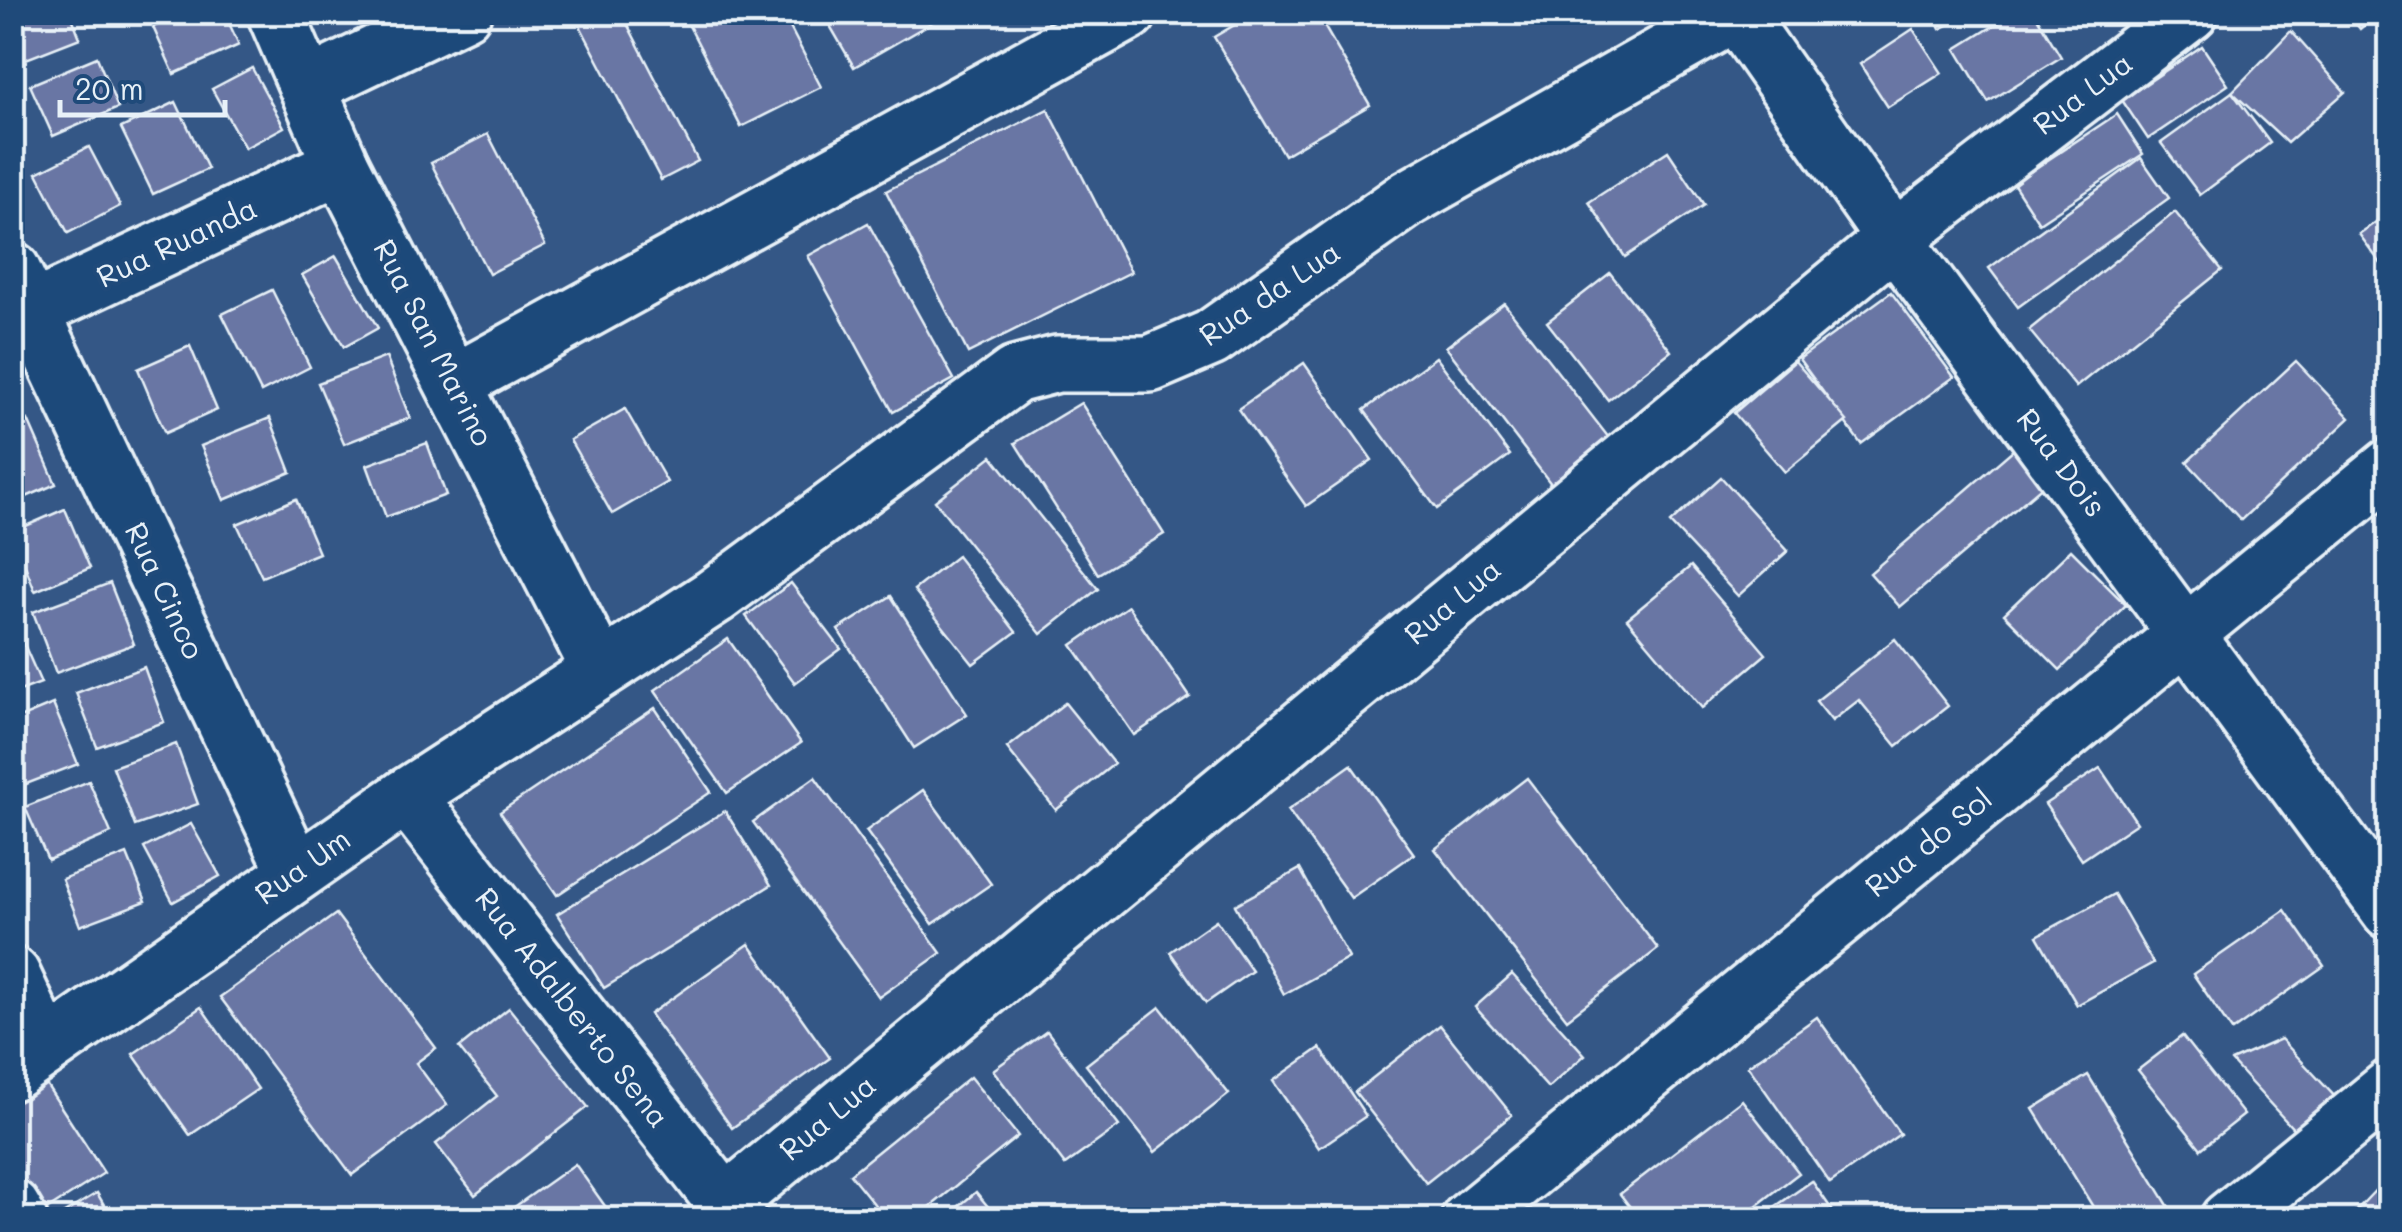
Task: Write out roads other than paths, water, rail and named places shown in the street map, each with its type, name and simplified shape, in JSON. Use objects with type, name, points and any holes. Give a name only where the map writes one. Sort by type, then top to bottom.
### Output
[{"type":"street","name":"Rua San Marino","points":[[275,12],[341,165],[600,670]]},
{"type":"street","points":[[308,86],[464,12]]},
{"type":"street","points":[[454,384],[1129,12]]},
{"type":"street","name":"Rua Dois","points":[[1736,12],[1894,239],[2390,911]]},
{"type":"street","name":"Rua da Lua","points":[[600,670],[715,596],[1015,375],[1057,364],[1150,364],[1212,338],[1409,198],[1736,12]]},
{"type":"street","name":"Rua Lua","points":[[732,1212],[1894,239],[2190,12]]},
{"type":"street","name":"Rua Ruanda","points":[[19,300],[341,165]]},
{"type":"street","name":"Rua Cinco","points":[[19,300],[296,872]]},
{"type":"street","name":"Rua do Sol","points":[[1469,1220],[2390,467]]},
{"type":"street","name":"Rua Um","points":[[29,1060],[407,796],[600,670]]},
{"type":"street","name":"Rua Adalberto Sena","points":[[407,796],[732,1212]]},
{"type":"street","points":[[12,975],[29,1060]]},
{"type":"street","points":[[2228,1220],[2390,1088]]},
{"type":"street","points":[[12,1208],[19,1220]]}]
